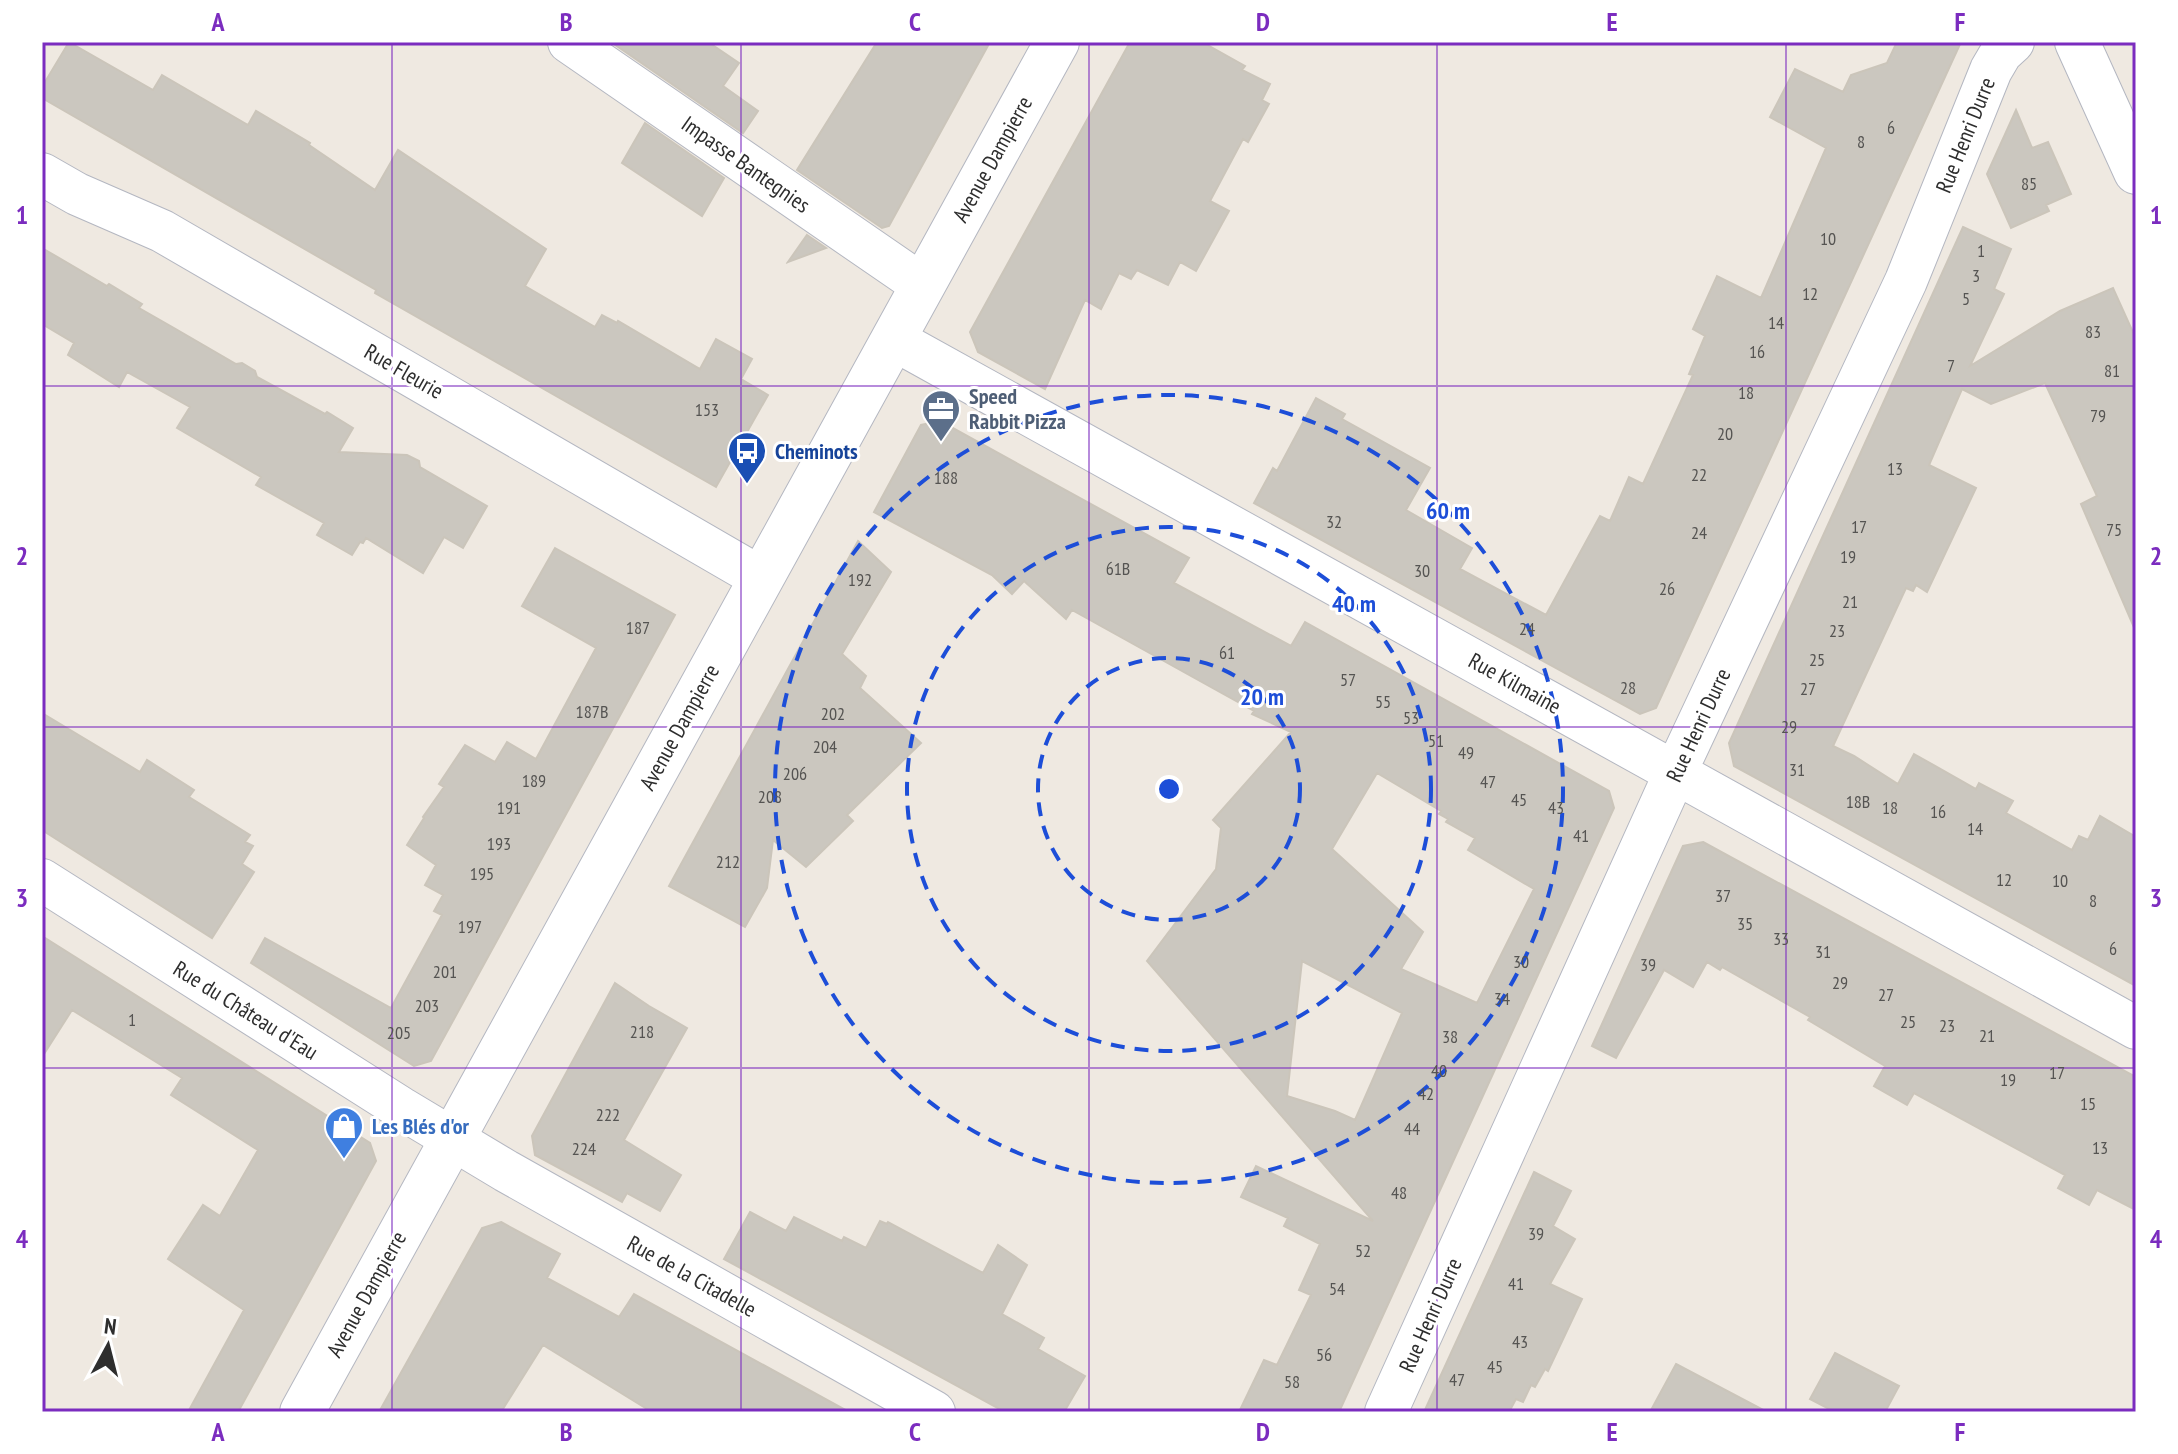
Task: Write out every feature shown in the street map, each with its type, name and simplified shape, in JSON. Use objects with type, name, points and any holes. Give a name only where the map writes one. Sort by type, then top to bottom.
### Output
[{"type":"main road","name":"Avenue Dampierre","points":[[302,1412],[1057,42]]},
{"type":"main road","points":[[2077,42],[2136,172]]},
{"type":"street","name":"Impasse Bantegnies","points":[[569,42],[922,285]]},
{"type":"street","name":"Rue Henri Durre","points":[[1386,1412],[1676,771],[1906,281],[1991,70],[2001,53],[2013,42]]},
{"type":"street","name":"Rue Fleurie","points":[[42,174],[77,194],[162,231],[761,578]]},
{"type":"street","name":"Rue Kilmaine","points":[[893,339],[2136,1028]]},
{"type":"street","name":"Rue du Château d'Eau","points":[[42,880],[451,1139]]},
{"type":"street","name":"Rue de la Citadelle","points":[[451,1139],[934,1412]]},
{"type":"building","points":[[69,42],[153,90],[162,75],[248,125],[256,111],[310,143],[375,190],[398,150],[546,249],[525,286],[595,327],[602,315],[618,321],[700,369],[716,339],[752,359],[741,379],[768,395],[716,487],[375,293],[376,290],[42,98],[42,87]]},
{"type":"building","points":[[611,42],[708,42],[739,63],[723,86],[758,111],[743,133]]},
{"type":"building","points":[[877,42],[990,42],[889,226],[882,228],[797,170]]},
{"type":"building","points":[[1130,42],[1202,42],[1245,66],[1242,70],[1270,84],[1262,100],[1269,104],[1248,142],[1243,139],[1210,201],[1229,211],[1196,271],[1180,262],[1168,285],[1137,270],[1131,279],[1119,273],[1101,309],[1085,300],[1045,389],[978,352],[970,332]]},
{"type":"building","points":[[1897,42],[1961,42],[1656,708],[1640,714],[1254,503],[1273,468],[1277,471],[1316,398],[1345,414],[1342,419],[1430,468],[1406,510],[1472,548],[1460,569],[1546,615],[1600,516],[1610,521],[1629,477],[1643,484],[1693,375],[1689,374],[1705,336],[1693,329],[1717,276],[1761,298],[1826,148],[1770,117],[1795,69],[1843,92],[1851,75],[1887,63]]},
{"type":"building","points":[[2016,110],[2032,148],[2048,142],[2071,194],[2046,205],[2049,211],[2011,228],[1987,174]]},
{"type":"building","points":[[645,123],[724,178],[702,216],[622,163]]},
{"type":"building","points":[[1963,227],[2011,249],[1994,289],[2004,294],[1970,366],[2060,311],[2113,288],[2136,339],[2136,632],[2081,504],[2097,496],[2045,383],[1991,404],[1962,389],[1929,465],[1976,488],[1927,592],[1916,585],[1913,591],[1906,588],[1833,746],[1898,784],[1914,754],[1976,789],[1979,783],[2013,801],[2006,813],[2072,850],[2079,836],[2088,840],[2100,816],[2136,837],[2136,986],[1734,766],[1729,743]]},
{"type":"building","points":[[807,235],[826,248],[788,262]]},
{"type":"building","points":[[42,248],[107,286],[109,284],[142,304],[139,308],[236,364],[242,363],[255,371],[257,377],[353,428],[339,452],[407,455],[419,461],[420,467],[487,506],[463,548],[444,537],[423,573],[366,538],[352,555],[317,535],[324,523],[256,485],[261,477],[177,428],[190,407],[127,372],[119,387],[68,355],[74,343],[42,324]]},
{"type":"building","points":[[940,421],[1189,558],[1174,583],[1291,646],[1305,622],[1609,791],[1614,808],[1339,1412],[1239,1412],[1264,1360],[1277,1365],[1311,1295],[1299,1290],[1320,1244],[1284,1226],[1288,1218],[1241,1197],[1256,1166],[1373,1221],[1147,961],[1216,869],[1221,828],[1213,820],[1291,732],[1252,714],[1254,711],[1072,610],[1066,619],[1024,581],[1012,594],[992,575],[874,512],[921,425]],"holes":[[[1377,773],[1441,811],[1439,814],[1448,819],[1446,822],[1475,838],[1468,850],[1534,889],[1477,1003],[1401,969],[1423,932],[1332,849]],[[1302,961],[1402,1013],[1355,1120],[1287,1096]]]},
{"type":"building","points":[[858,541],[891,572],[842,654],[866,676],[860,688],[921,743],[847,815],[853,821],[806,867],[773,840],[767,888],[745,927],[669,886]]},
{"type":"building","points":[[555,548],[675,615],[431,1061],[414,1066],[251,963],[265,938],[391,1008],[442,915],[434,911],[443,895],[425,885],[436,865],[407,845],[444,787],[439,784],[465,745],[495,762],[507,742],[536,759],[596,648],[522,606]]},
{"type":"building","points":[[42,713],[140,772],[147,760],[194,790],[189,797],[250,835],[245,842],[253,846],[242,864],[254,872],[212,938],[42,830]]},
{"type":"building","points":[[1703,842],[2136,1077],[2136,1210],[2097,1190],[2089,1205],[2058,1188],[2065,1175],[1914,1093],[1907,1105],[1874,1086],[1885,1066],[1808,1020],[1810,1017],[1722,967],[1720,970],[1707,962],[1693,987],[1664,970],[1616,1058],[1592,1046],[1683,846]]},
{"type":"building","points":[[42,936],[370,1143],[376,1161],[238,1412],[188,1412],[244,1310],[168,1259],[203,1205],[220,1216],[258,1150],[171,1095],[182,1078],[72,1010],[42,1057]]},
{"type":"building","points":[[615,983],[687,1028],[624,1140],[681,1175],[660,1211],[627,1193],[622,1202],[535,1155],[532,1136]]},
{"type":"building","points":[[1534,1172],[1571,1191],[1553,1226],[1575,1239],[1550,1284],[1582,1299],[1548,1371],[1545,1369],[1535,1387],[1531,1385],[1523,1402],[1516,1399],[1509,1412],[1424,1412]]},
{"type":"building","points":[[750,1212],[786,1231],[794,1217],[842,1241],[844,1237],[866,1248],[880,1221],[888,1222],[983,1273],[998,1245],[1027,1265],[1002,1314],[1044,1338],[1038,1349],[1085,1376],[1064,1412],[1005,1412],[724,1259]]},
{"type":"building","points":[[501,1222],[560,1254],[547,1278],[619,1317],[634,1294],[849,1412],[652,1412],[543,1345],[501,1412],[379,1412],[482,1228]]},
{"type":"building","points":[[1835,1353],[1899,1386],[1885,1412],[1835,1412],[1810,1399]]},
{"type":"building","points":[[1676,1364],[1767,1412],[1650,1412]]},
{"type":"place","name":"Speed Rabbit Pizza","points":[[941,443]]},
{"type":"place","name":"Cheminots","points":[[747,485]]},
{"type":"place","name":"Les Blés d'or","points":[[344,1160]]}]
